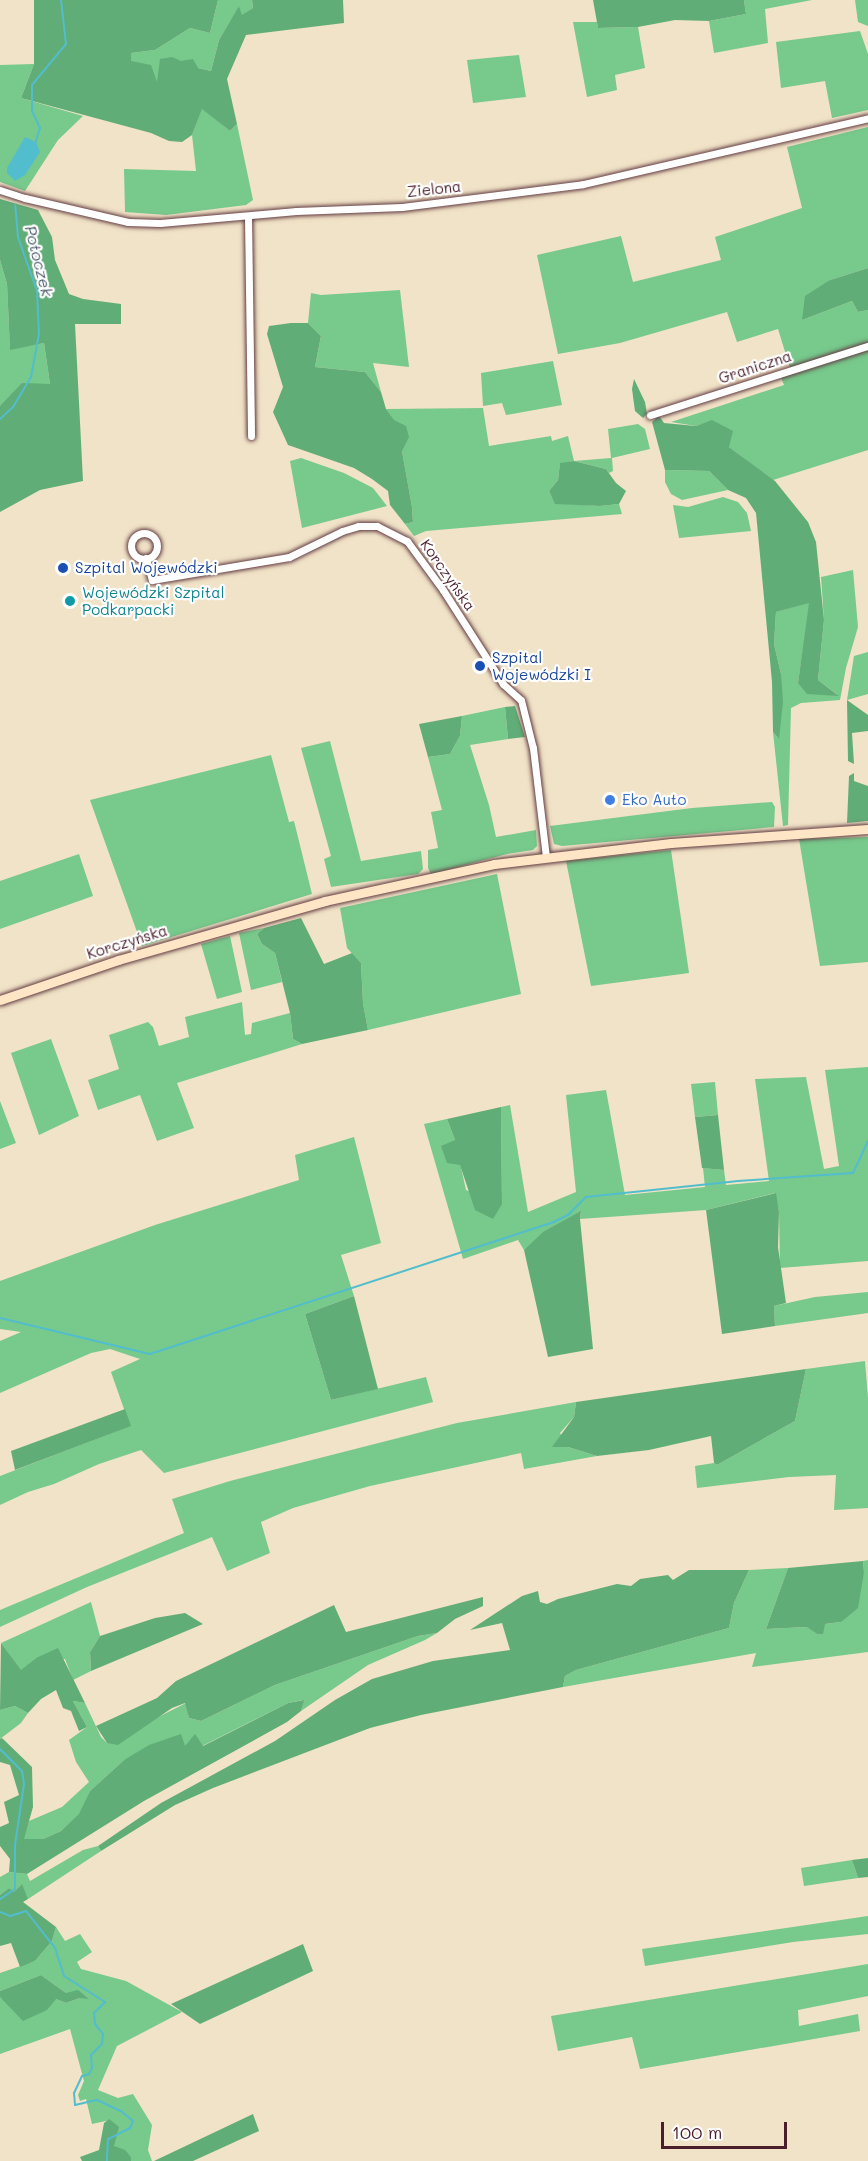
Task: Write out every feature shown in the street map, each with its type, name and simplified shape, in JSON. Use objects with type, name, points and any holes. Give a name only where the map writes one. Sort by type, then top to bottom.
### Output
[{"type":"main road","name":"Korczyńska","points":[[0,1000],[118,960],[325,901],[494,864],[671,843],[868,829]]},
{"type":"street","name":"Zielona","points":[[0,190],[128,222],[160,223],[449,202],[583,184],[868,118]]},
{"type":"street","points":[[248,216],[251,436]]},
{"type":"street","name":"Graniczna","points":[[650,415],[868,346]]},
{"type":"street","name":"Korczyńska","points":[[146,558],[152,580],[289,557],[342,531],[358,526],[377,526],[407,541],[443,590],[503,684],[521,700],[533,748],[546,857]]},
{"type":"green space","points":[[34,0],[218,0],[210,33],[190,28],[155,50],[131,53],[131,61],[151,65],[157,82],[160,59],[172,57],[181,61],[193,59],[198,68],[211,71],[219,40],[239,6],[242,15],[253,8],[252,0],[343,0],[344,23],[246,35],[227,79],[237,124],[230,131],[202,109],[192,135],[182,142],[169,141],[151,133],[21,98],[34,64]]},
{"type":"green space","points":[[218,0],[252,0],[253,8],[242,16],[239,7],[219,40],[211,71],[198,68],[158,83],[131,61],[131,53],[155,50],[190,28],[210,33]]},
{"type":"green space","points":[[593,0],[744,0],[746,14],[709,21],[675,20],[638,27],[598,28]]},
{"type":"green space","points":[[744,0],[812,0],[765,9],[768,43],[714,53],[709,21],[746,14]]},
{"type":"green space","points":[[855,0],[868,0],[868,26],[858,22]]},
{"type":"green space","points":[[573,22],[597,22],[598,28],[638,27],[645,68],[615,75],[617,90],[587,97]]},
{"type":"green space","points":[[860,31],[868,54],[868,110],[832,118],[825,81],[781,88],[776,42]]},
{"type":"green space","points":[[519,55],[526,97],[473,103],[467,60]]},
{"type":"green space","points":[[34,64],[21,98],[83,116],[58,140],[25,191],[0,182],[0,65]]},
{"type":"green space","points":[[202,108],[230,131],[237,124],[253,200],[246,205],[166,215],[125,212],[124,169],[196,171],[192,135]]},
{"type":"green space","points":[[868,127],[868,268],[830,280],[802,320],[852,301],[858,312],[868,310],[868,344],[790,368],[778,329],[737,342],[727,312],[620,343],[558,354],[537,255],[621,236],[633,282],[721,260],[715,237],[802,208],[787,147]]},
{"type":"green space","points":[[0,199],[38,210],[52,237],[55,260],[69,294],[83,299],[121,304],[121,324],[75,324],[83,481],[40,490],[0,512],[0,406],[22,383],[50,384],[44,343],[10,350],[7,284],[0,260]]},
{"type":"green space","points":[[0,260],[7,284],[10,349],[44,343],[50,384],[0,406]]},
{"type":"green space","points":[[868,268],[868,310],[858,312],[852,301],[802,320],[805,296],[830,280]]},
{"type":"green space","points":[[400,290],[409,367],[373,363],[381,392],[365,372],[315,367],[321,336],[308,323],[311,293],[321,295]]},
{"type":"green space","points":[[308,323],[321,336],[315,367],[365,372],[381,392],[386,409],[394,420],[406,426],[409,437],[402,451],[413,522],[405,524],[390,505],[388,491],[372,479],[354,468],[288,445],[273,412],[283,387],[267,334],[269,326]]},
{"type":"green space","points":[[868,349],[868,450],[773,480],[729,447],[712,421],[696,426],[671,422],[784,385],[780,375]]},
{"type":"green space","points":[[553,361],[562,405],[506,415],[502,403],[483,406],[481,373]]},
{"type":"green space","points":[[634,379],[645,402],[647,414],[643,418],[635,411],[632,389]]},
{"type":"green space","points":[[483,408],[489,446],[551,436],[552,441],[568,436],[574,461],[560,464],[558,480],[549,491],[555,503],[600,506],[619,504],[622,514],[426,531],[414,536],[405,524],[413,522],[402,451],[406,427],[394,421],[386,409]]},
{"type":"green space","points":[[659,416],[664,423],[696,426],[712,420],[733,431],[729,447],[775,481],[808,522],[816,542],[824,620],[818,680],[839,696],[807,694],[798,683],[809,603],[776,612],[774,644],[781,674],[783,702],[779,739],[773,732],[772,682],[756,513],[746,498],[728,490],[709,471],[665,470],[652,422]]},
{"type":"green space","points":[[638,424],[645,429],[650,449],[612,458],[613,471],[609,473],[606,469],[574,461],[611,458],[608,429]]},
{"type":"green space","points":[[301,458],[344,473],[373,488],[387,506],[302,528],[290,461]]},
{"type":"green space","points":[[574,461],[606,469],[616,483],[626,491],[619,504],[600,506],[555,504],[549,491],[558,480],[560,463]]},
{"type":"green space","points":[[665,470],[709,471],[728,490],[682,500],[671,494],[665,482]]},
{"type":"green space","points":[[723,497],[738,502],[747,513],[751,531],[679,538],[673,505],[688,507]]},
{"type":"green space","points":[[853,570],[858,627],[846,668],[840,700],[801,703],[791,708],[788,825],[783,826],[773,732],[778,738],[781,674],[774,644],[776,612],[810,602],[798,683],[838,695],[818,680],[824,620],[821,577]]},
{"type":"green space","points":[[868,652],[868,694],[847,700],[854,656]]},
{"type":"green space","points":[[847,700],[868,715],[868,731],[852,733],[854,764],[848,761]]},
{"type":"green space","points":[[515,706],[525,737],[508,739],[505,707]]},
{"type":"green space","points":[[505,707],[508,739],[470,745],[489,805],[496,837],[536,830],[537,846],[533,850],[507,854],[431,874],[428,868],[428,850],[438,848],[431,812],[442,810],[428,757],[450,754],[460,736],[462,716]]},
{"type":"green space","points":[[462,716],[460,736],[450,754],[428,757],[419,724]]},
{"type":"green space","points":[[330,741],[361,861],[421,851],[423,869],[418,874],[331,887],[324,859],[331,856],[301,748]]},
{"type":"green space","points":[[271,755],[289,822],[294,821],[312,894],[142,946],[90,800]]},
{"type":"green space","points":[[854,773],[854,781],[868,786],[868,821],[847,823],[849,776]]},
{"type":"green space","points":[[772,802],[775,807],[774,827],[562,846],[554,844],[550,826],[692,808]]},
{"type":"green space","points":[[868,837],[868,962],[820,966],[799,839]]},
{"type":"green space","points":[[671,850],[689,973],[591,986],[566,861]]},
{"type":"green space","points":[[79,854],[93,896],[0,929],[0,881]]},
{"type":"green space","points":[[497,874],[521,994],[368,1030],[363,1003],[361,963],[347,948],[340,908]]},
{"type":"green space","points":[[301,918],[324,964],[352,953],[361,963],[363,1003],[368,1030],[302,1044],[293,1039],[290,1013],[275,953],[262,944],[257,934],[264,928]]},
{"type":"green space","points":[[264,928],[257,934],[262,944],[275,953],[282,982],[251,990],[239,933]]},
{"type":"green space","points":[[230,936],[242,992],[217,999],[201,944]]},
{"type":"green space","points":[[242,1002],[245,1035],[251,1034],[252,1023],[290,1013],[293,1039],[302,1044],[177,1083],[194,1128],[157,1141],[140,1095],[98,1110],[88,1080],[119,1069],[109,1035],[148,1022],[153,1027],[159,1046],[189,1037],[185,1017]]},
{"type":"green space","points":[[51,1039],[79,1116],[39,1135],[11,1053]]},
{"type":"green space","points":[[868,1067],[868,1261],[780,1268],[779,1212],[775,1193],[706,1210],[580,1219],[581,1212],[524,1250],[518,1240],[463,1259],[424,1124],[447,1119],[455,1140],[466,1190],[502,1204],[501,1107],[510,1105],[528,1212],[576,1192],[566,1095],[606,1090],[625,1195],[705,1187],[703,1168],[724,1170],[726,1185],[769,1181],[755,1079],[806,1077],[824,1169],[839,1166],[825,1070]]},
{"type":"green space","points":[[715,1082],[718,1115],[695,1117],[691,1084]]},
{"type":"green space","points":[[0,1101],[16,1143],[0,1149]]},
{"type":"green space","points":[[501,1107],[502,1204],[493,1219],[475,1210],[460,1165],[447,1163],[441,1146],[455,1140],[447,1119]]},
{"type":"green space","points":[[718,1115],[724,1170],[702,1168],[695,1117]]},
{"type":"green space","points":[[354,1137],[381,1243],[341,1255],[354,1296],[305,1314],[331,1400],[426,1377],[433,1402],[164,1473],[141,1450],[99,1464],[0,1505],[0,1476],[130,1426],[111,1372],[140,1359],[110,1349],[91,1353],[0,1393],[0,1341],[21,1332],[0,1329],[0,1281],[155,1225],[299,1180],[295,1155]]},
{"type":"green space","points":[[776,1193],[779,1212],[778,1247],[786,1303],[774,1306],[775,1326],[722,1334],[706,1210]]},
{"type":"green space","points":[[581,1211],[593,1349],[548,1357],[524,1250],[543,1232]]},
{"type":"green space","points":[[868,1292],[868,1313],[775,1326],[774,1306],[815,1297]]},
{"type":"green space","points":[[354,1296],[378,1389],[331,1400],[305,1314]]},
{"type":"green space","points":[[865,1361],[868,1398],[868,1508],[834,1510],[836,1475],[789,1477],[697,1488],[695,1466],[714,1463],[717,1465],[795,1421],[806,1369]]},
{"type":"green space","points":[[806,1369],[795,1421],[717,1465],[714,1463],[711,1436],[649,1450],[597,1456],[568,1447],[552,1447],[574,1417],[576,1402]]},
{"type":"green space","points":[[576,1402],[574,1417],[560,1433],[568,1447],[597,1456],[524,1469],[521,1453],[370,1486],[293,1508],[261,1522],[270,1553],[227,1571],[212,1537],[87,1587],[0,1627],[0,1610],[184,1533],[172,1499],[230,1481],[457,1423]]},
{"type":"green space","points":[[125,1409],[131,1426],[15,1470],[11,1451]]},
{"type":"green space","points":[[868,1560],[868,1652],[752,1667],[756,1653],[563,1687],[565,1676],[576,1670],[729,1628],[734,1603],[749,1570],[788,1568],[766,1629],[808,1627],[817,1634],[825,1624],[841,1622],[864,1572],[863,1561]]},
{"type":"green space","points":[[863,1561],[864,1572],[858,1608],[841,1622],[825,1624],[823,1634],[817,1634],[807,1627],[766,1629],[788,1568]]},
{"type":"green space","points":[[689,1570],[749,1570],[734,1603],[729,1628],[576,1670],[565,1676],[563,1687],[421,1715],[370,1728],[213,1788],[175,1805],[101,1851],[98,1846],[161,1803],[275,1741],[335,1700],[372,1679],[433,1661],[510,1650],[502,1623],[470,1630],[522,1596],[538,1591],[540,1602],[547,1604],[617,1584],[631,1586],[640,1579],[668,1575],[673,1580]]},
{"type":"green space","points":[[483,1597],[483,1606],[455,1619],[437,1633],[418,1636],[275,1685],[201,1721],[189,1718],[185,1703],[172,1708],[118,1745],[107,1743],[96,1726],[157,1698],[176,1681],[334,1605],[346,1632]]},
{"type":"green space","points":[[91,1602],[100,1636],[90,1652],[91,1671],[73,1680],[65,1659],[36,1658],[21,1671],[1,1643]]},
{"type":"green space","points":[[185,1613],[203,1624],[91,1671],[90,1652],[100,1636],[155,1618]]},
{"type":"green space","points":[[437,1633],[368,1665],[301,1711],[303,1700],[288,1703],[202,1746],[185,1746],[124,1760],[90,1791],[80,1814],[61,1831],[43,1839],[23,1839],[29,1821],[62,1807],[89,1782],[76,1762],[69,1740],[87,1727],[73,1701],[85,1703],[101,1737],[107,1743],[186,1703],[189,1718],[201,1721],[275,1685],[418,1636]]},
{"type":"green space","points":[[1,1643],[21,1670],[36,1658],[58,1648],[85,1703],[73,1701],[87,1727],[79,1731],[71,1711],[63,1708],[56,1690],[41,1699],[28,1713],[15,1706],[0,1710]]},
{"type":"green space","points":[[304,1700],[301,1711],[287,1722],[144,1801],[27,1874],[9,1872],[10,1859],[0,1846],[0,1827],[9,1823],[4,1802],[19,1795],[10,1765],[0,1762],[0,1739],[2,1738],[32,1767],[33,1807],[24,1839],[43,1839],[61,1831],[79,1814],[90,1791],[124,1760],[149,1745],[181,1734],[185,1746],[195,1734],[203,1746],[288,1703]]},
{"type":"green space","points":[[15,1706],[28,1713],[21,1723],[0,1739],[0,1710]]},
{"type":"green space","points":[[98,1846],[101,1851],[28,1899],[21,1885],[14,1893],[9,1888],[0,1895],[0,1877],[9,1872],[27,1874],[30,1881],[83,1850]]},
{"type":"green space","points":[[868,1858],[868,1877],[858,1878],[852,1860]]},
{"type":"green space","points":[[852,1860],[858,1878],[804,1886],[801,1868]]},
{"type":"green space","points":[[22,1884],[28,1899],[23,1902],[56,1927],[52,1941],[35,1961],[20,1967],[11,1943],[0,1946],[0,1895],[9,1888],[14,1892]]},
{"type":"green space","points":[[868,1916],[868,1934],[793,1942],[645,1966],[642,1949]]},
{"type":"green space","points":[[56,1927],[65,1941],[80,1934],[92,1952],[77,1962],[81,1969],[126,1981],[182,2012],[117,2046],[98,2090],[118,2098],[133,2094],[152,2125],[148,2150],[152,2161],[131,2161],[131,2157],[113,2146],[110,2120],[92,2124],[86,2099],[80,2101],[78,2095],[84,2081],[70,2029],[0,2054],[0,1997],[5,2001],[56,1999],[66,2003],[80,1998],[66,1993],[41,1975],[0,1991],[0,1973],[35,1961],[52,1941]]},
{"type":"green space","points":[[303,1944],[313,1971],[200,2024],[171,2004]]},
{"type":"green space","points":[[868,1964],[868,1996],[798,2010],[799,2026],[858,2014],[860,2031],[640,2069],[632,2037],[558,2051],[551,2016]]},
{"type":"green space","points":[[41,1975],[66,1993],[78,1990],[89,1999],[80,1998],[66,2003],[56,1999],[47,2010],[23,2021],[0,1997],[0,1991]]},
{"type":"green space","points":[[253,2114],[259,2131],[193,2161],[154,2161]]},
{"type":"green space","points":[[109,2119],[119,2127],[114,2146],[125,2150],[131,2157],[131,2161],[82,2161],[80,2157],[99,2150],[104,2123]]},
{"type":"water","points":[[25,137],[36,142],[40,152],[25,175],[15,181],[7,173],[7,168]]},
{"type":"waterway","name":"Potoczek","points":[[35,144],[40,128],[32,111],[32,85],[66,44],[61,0]]},
{"type":"waterway","name":"Potoczek","points":[[0,419],[13,407],[31,377],[39,334],[37,291],[18,237],[15,205]]},
{"type":"waterway","points":[[0,1318],[150,1354],[554,1222],[568,1215],[586,1197],[738,1181],[853,1173],[868,1141]]},
{"type":"waterway","points":[[0,1749],[22,1771],[24,1784],[15,1845],[15,1889],[0,1899]]},
{"type":"waterway","points":[[0,1912],[10,1916],[26,1911],[55,1948],[64,1976],[105,2002],[94,2013],[95,2024],[103,2034],[102,2044],[91,2055],[92,2068],[89,2074],[82,2076],[74,2093],[75,2105],[97,2100],[121,2111],[133,2121],[130,2128],[108,2139],[107,2161]]},
{"type":"place","name":"Szpital Wojewódzki","points":[[63,568]]},
{"type":"place","name":"Wojewódzki Szpital Podkarpacki","points":[[70,601]]},
{"type":"place","name":"Szpital Wojewódzki I","points":[[480,666]]},
{"type":"place","name":"Eko Auto","points":[[610,800]]}]
